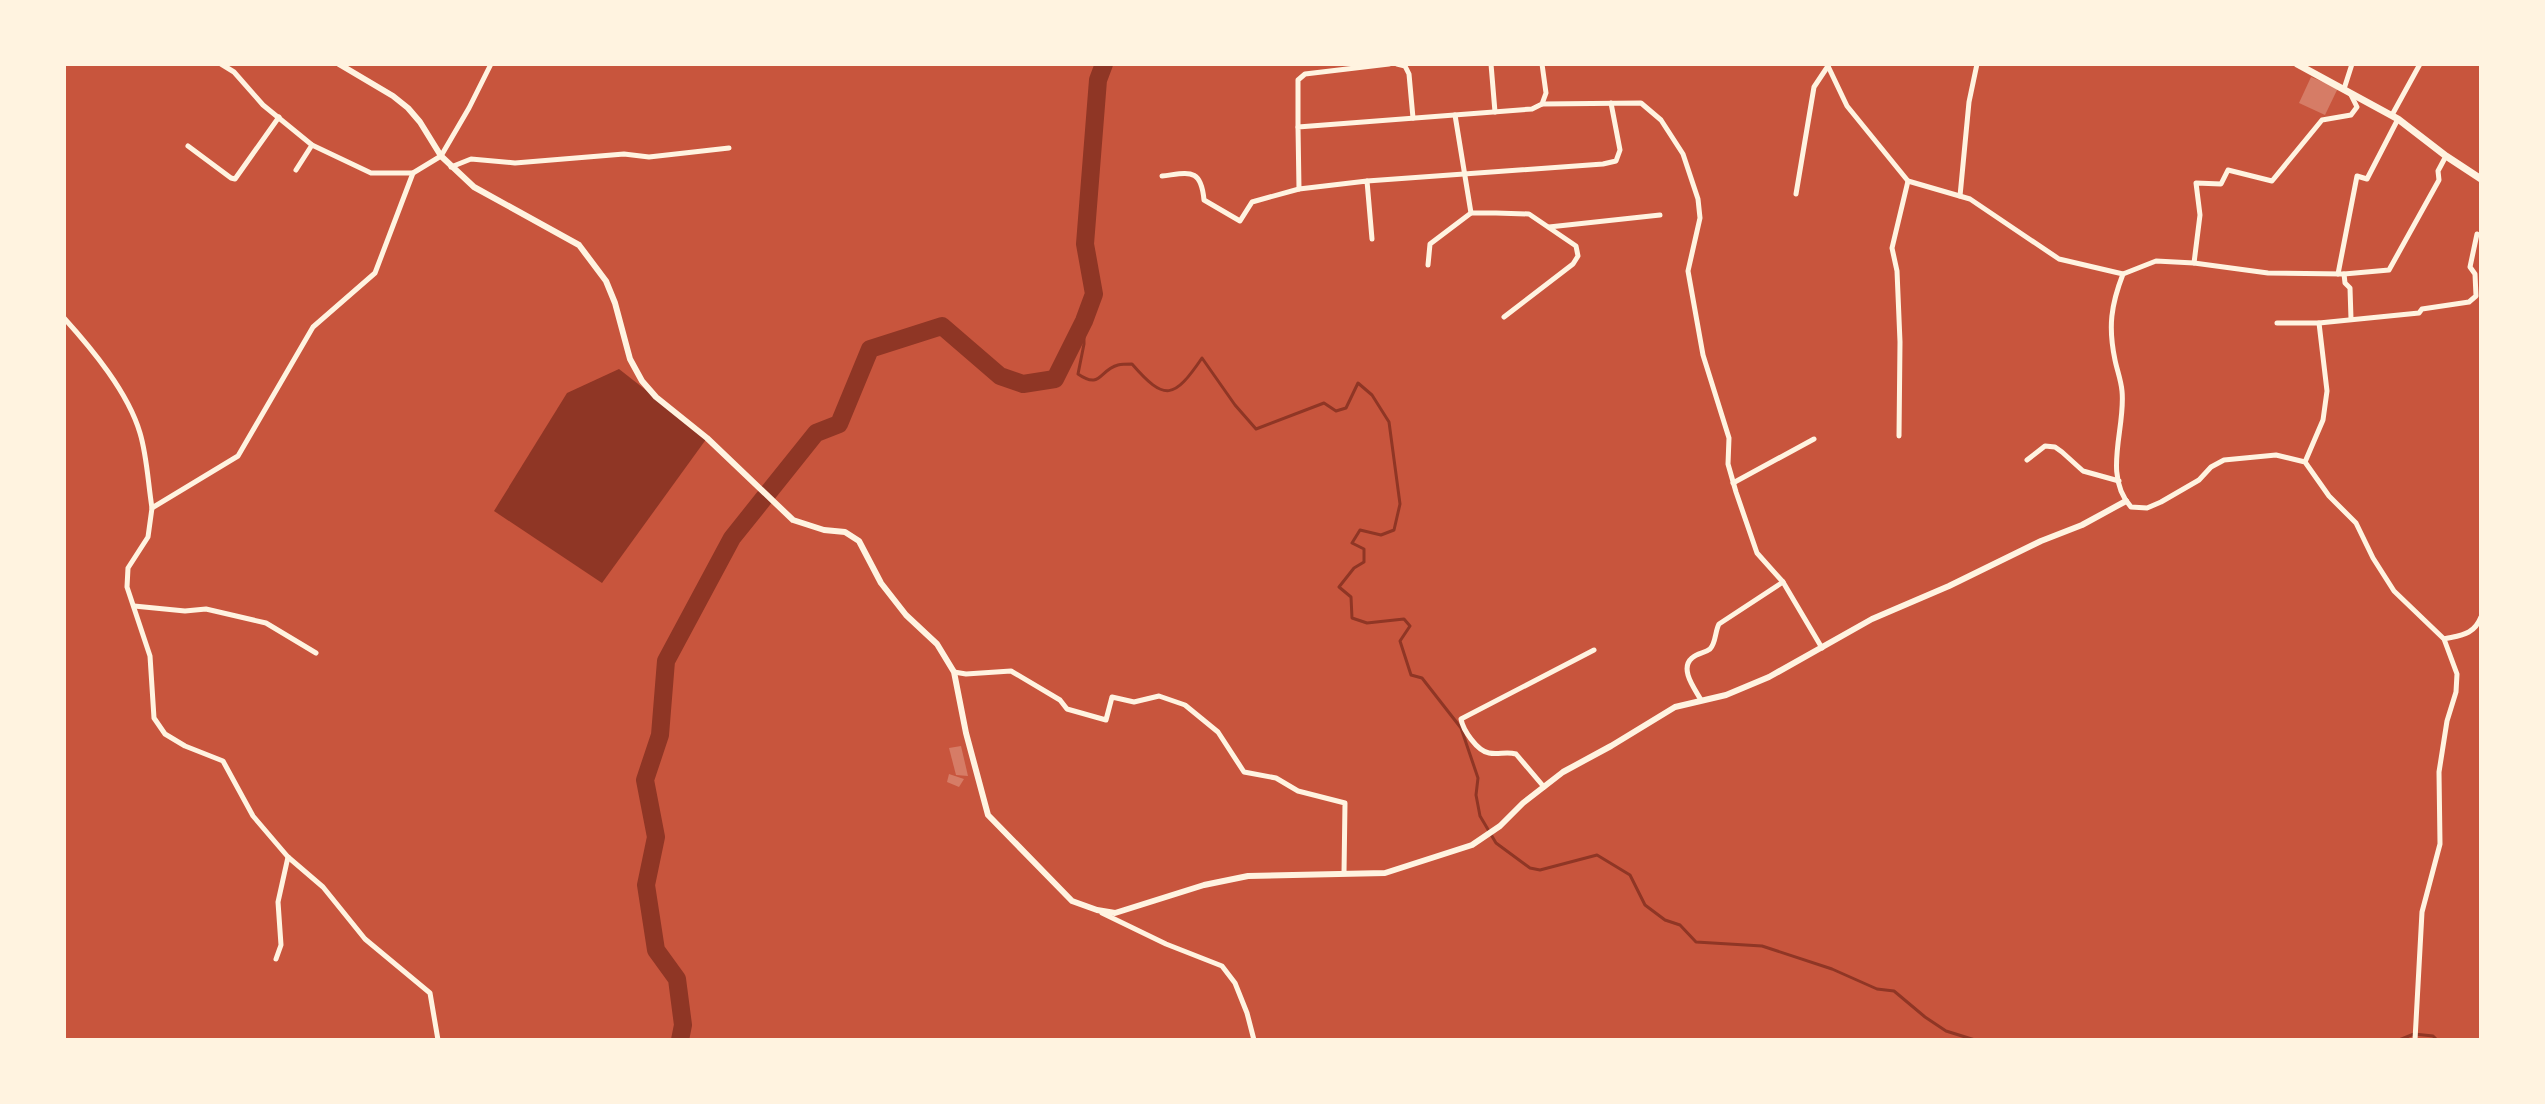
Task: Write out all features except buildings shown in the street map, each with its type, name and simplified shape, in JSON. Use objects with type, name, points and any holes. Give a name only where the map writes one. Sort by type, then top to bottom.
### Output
[{"type":"main road","points":[[2297,64],[2395,117],[2481,179]]},
{"type":"street","points":[[221,64],[234,72],[263,105],[312,145],[371,173],[413,173],[441,156],[491,64]]},
{"type":"street","points":[[339,64],[408,108],[441,156],[474,187],[579,245],[606,281],[630,359],[642,381],[656,397],[722,452],[791,519],[824,530],[845,532],[859,541],[881,583],[906,615],[937,644],[954,672],[969,748],[988,815],[1072,901],[1222,966],[1235,983],[1254,1040]]},
{"type":"street","points":[[1299,189],[1298,80],[1305,74],[1389,64]]},
{"type":"street","points":[[1397,64],[1405,66],[1409,74],[1413,118]]},
{"type":"street","points":[[1491,64],[1495,112]]},
{"type":"street","points":[[1542,64],[1546,93],[1542,104]]},
{"type":"street","points":[[1960,196],[1969,102],[1977,64]]},
{"type":"street","points":[[2194,263],[2200,215],[2196,183],[2221,184],[2228,170],[2272,181],[2322,120],[2351,115],[2357,107],[2352,96],[2343,88],[2352,64]]},
{"type":"street","points":[[2351,319],[2350,288],[2341,274],[2357,176],[2367,179],[2420,64]]},
{"type":"street","points":[[1827,65],[1847,106],[1908,181],[1970,199],[2059,259],[2123,274],[2156,261],[2268,273],[2341,274],[2389,270],[2439,180],[2438,171],[2446,156]]},
{"type":"street","points":[[1796,194],[1814,87],[1827,65]]},
{"type":"street","points":[[1162,176],[1190,173],[1199,177],[1204,200],[1240,221],[1252,202],[1299,189],[1603,164],[1616,161],[1620,150],[1611,103]]},
{"type":"street","points":[[1298,127],[1532,109],[1542,104],[1641,103],[1661,120],[1683,154],[1698,199],[1700,218],[1688,271],[1703,355],[1729,438],[1728,464],[1733,483],[1757,553],[1783,582],[1822,648]]},
{"type":"street","points":[[1455,115],[1471,213]]},
{"type":"street","points":[[188,146],[235,179],[279,117]]},
{"type":"street","points":[[296,170],[312,145]]},
{"type":"street","points":[[451,167],[471,159],[515,163],[605,154],[649,157],[729,148]]},
{"type":"street","points":[[152,508],[238,456],[313,327],[375,273],[413,173]]},
{"type":"street","points":[[1367,181],[1372,239]]},
{"type":"street","points":[[1899,436],[1900,342],[1897,271],[1892,248],[1908,181]]},
{"type":"street","points":[[1428,265],[1430,244],[1471,213],[1529,214],[1576,246],[1578,256],[1573,264],[1504,317]]},
{"type":"street","points":[[1548,227],[1660,215]]},
{"type":"street","points":[[2277,323],[2319,323],[2419,313],[2422,309],[2469,302],[2476,296],[2475,274],[2470,267],[2477,234]]},
{"type":"street","points":[[2123,274],[2112,302],[2111,322],[2114,356],[2122,390],[2116,460],[2119,481],[2131,507],[2147,508],[2199,480],[2211,467],[2224,460],[2276,455],[2305,462],[2329,496],[2356,523],[2394,591],[2444,639],[2448,656],[2455,667],[2458,681],[2447,721],[2439,772],[2440,844],[2422,912],[2415,1039]]},
{"type":"street","points":[[64,318],[89,346],[118,387],[140,432],[152,508],[148,537],[128,568],[127,587],[150,656],[154,718],[165,734],[185,746],[223,761],[253,816],[288,857],[323,887],[365,939],[430,993],[438,1040]]},
{"type":"street","points":[[2305,462],[2323,420],[2327,391],[2319,323]]},
{"type":"street","points":[[1733,483],[1814,439]]},
{"type":"street","points":[[2027,460],[2045,446],[2055,447],[2083,471],[2119,481]]},
{"type":"street","points":[[1097,910],[1115,913],[1204,885],[1248,876],[1385,873],[1472,845],[1500,826],[1523,803],[1563,772],[1675,707],[1726,695],[1769,677],[1872,619],[2082,525],[2126,501]]},
{"type":"street","points":[[1701,700],[1687,674],[1687,665],[1692,657],[1710,649],[1719,624],[1783,582]]},
{"type":"street","points":[[134,606],[185,611],[206,609],[266,623],[316,653]]},
{"type":"street","points":[[2444,639],[2471,632],[2481,617]]},
{"type":"street","points":[[1544,787],[1516,754],[1482,751],[1461,719],[1594,650]]},
{"type":"street","points":[[954,672],[1011,671],[1060,700],[1067,709],[1106,720],[1112,697],[1134,702],[1159,696],[1185,705],[1218,732],[1244,772],[1276,778],[1298,791],[1345,803],[1344,873]]},
{"type":"street","points":[[276,959],[281,945],[278,902],[288,857]]},
{"type":"shaded area","points":[[619,369],[707,438],[602,583],[494,511],[567,393]]},
{"type":"waterway","points":[[680,1040],[683,1025],[677,979],[656,950],[646,885],[656,837],[645,780],[660,735],[666,661],[732,538],[816,433],[839,424],[870,349],[942,326],[1000,376],[1023,384],[1055,379],[1094,294],[1085,244],[1098,80],[1104,64]]},
{"type":"waterway","points":[[1084,321],[1084,344],[1078,374],[1096,380],[1112,367],[1132,364],[1153,385],[1169,391],[1184,382],[1202,358],[1256,429],[1324,403],[1336,411],[1346,408],[1358,383],[1372,395],[1389,422],[1400,504],[1394,530],[1381,535],[1360,530],[1352,543],[1364,549],[1364,562],[1354,568],[1339,587],[1351,597],[1352,618],[1367,623],[1404,619],[1410,626],[1400,641],[1411,675],[1422,678],[1461,728],[1478,778],[1476,795],[1480,816],[1496,843],[1530,868],[1540,870],[1597,855],[1630,875],[1645,905],[1665,920],[1680,925],[1696,942],[1762,946],[1832,969],[1877,989],[1894,991],[1946,1031],[1975,1040]]},
{"type":"waterway","points":[[2399,1040],[2414,1034],[2433,1036],[2437,1040]]}]
